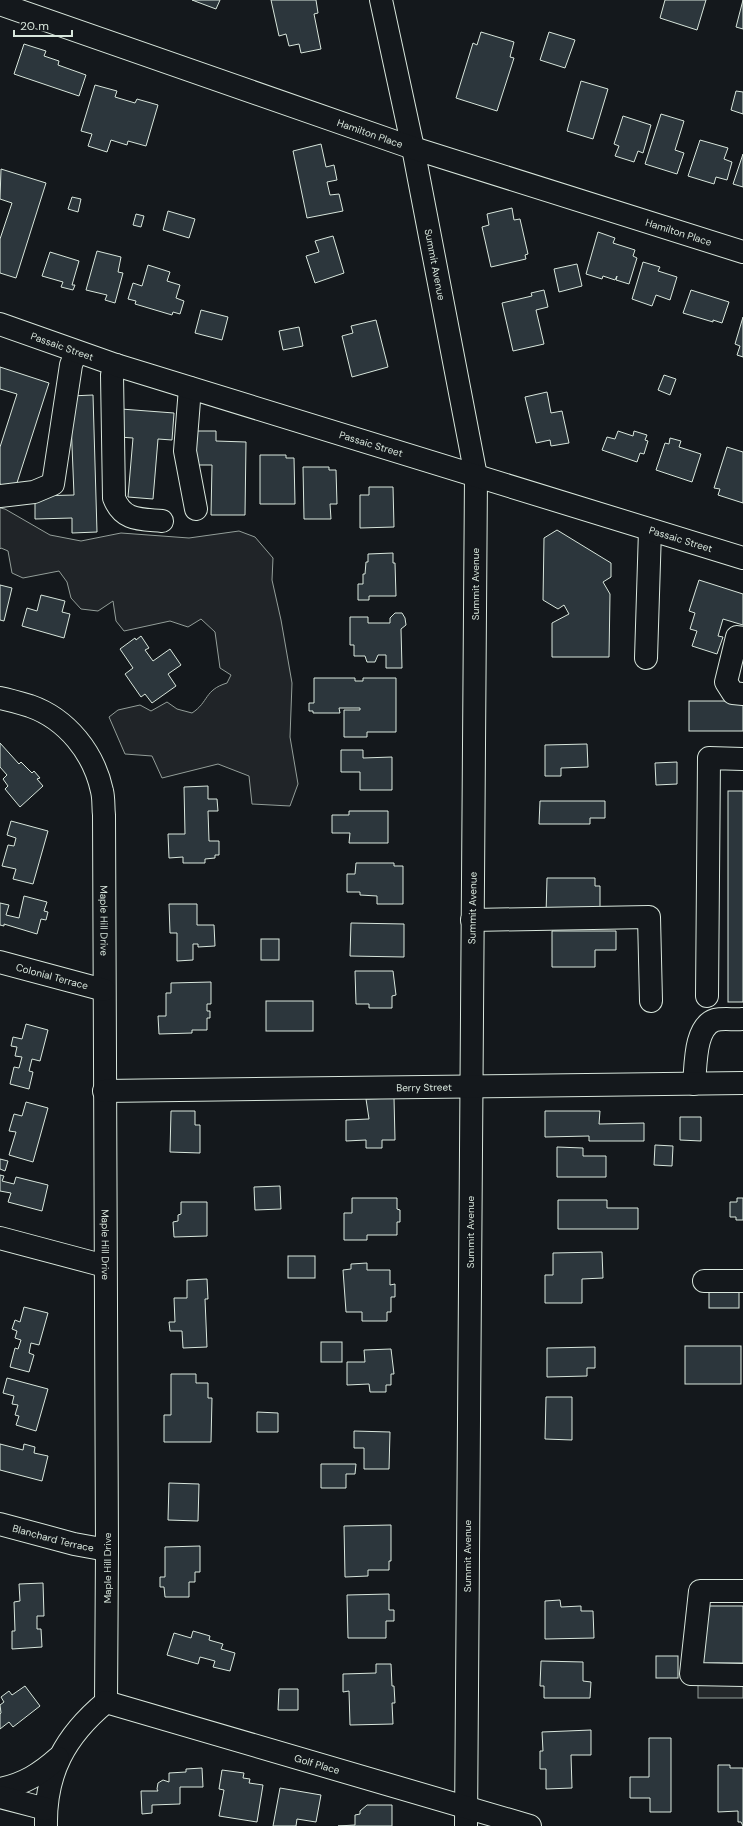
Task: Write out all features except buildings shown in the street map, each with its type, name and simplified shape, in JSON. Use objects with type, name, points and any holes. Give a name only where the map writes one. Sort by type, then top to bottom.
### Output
[{"type":"street","name":"Summit Avenue","points":[[381,0],[413,148],[476,476],[470,1088],[466,1817]]},
{"type":"street","name":"Hamilton Place","points":[[0,4],[413,148],[743,252]]},
{"type":"street","name":"Passaic Street","points":[[0,324],[116,365],[743,558]]},
{"type":"street","points":[[0,496],[34,492],[53,484],[71,365],[76,352]]},
{"type":"street","points":[[116,365],[112,375],[114,498],[117,508],[131,518],[162,522]]},
{"type":"street","points":[[190,388],[186,451],[196,510]]},
{"type":"street","points":[[646,658],[650,530]]},
{"type":"street","points":[[743,638],[737,637],[726,682],[733,693],[743,694]]},
{"type":"street","name":"Maple Hill Drive","points":[[0,698],[30,706],[52,717],[69,730],[84,748],[96,769],[102,792],[104,815],[107,1550],[106,1702]]},
{"type":"street","points":[[707,996],[709,758],[743,759]]},
{"type":"street","points":[[472,920],[650,917],[651,1001]]},
{"type":"street","name":"Colonial Terrace","points":[[0,962],[104,990]]},
{"type":"street","points":[[694,1084],[698,1039],[705,1027],[715,1020],[743,1019]]},
{"type":"street","name":"Berry Street","points":[[104,1091],[470,1088],[743,1083]]},
{"type":"street","points":[[0,1238],[105,1266]]},
{"type":"street","points":[[704,1281],[743,1281]]},
{"type":"street","name":"Blanchard Terrace","points":[[0,1524],[74,1544],[107,1550]]},
{"type":"street","points":[[743,1591],[700,1591],[691,1674],[743,1674]]},
{"type":"street","points":[[0,1797],[46,1817],[50,1781],[59,1758],[76,1732],[94,1711],[106,1702]]},
{"type":"street","name":"Golf Place","points":[[106,1702],[466,1817],[530,1826]]},
{"type":"street","points":[[0,1789],[13,1786],[41,1773],[59,1758]]},
{"type":"shaded area","points":[[0,508],[5,509],[50,535],[81,541],[121,533],[189,538],[239,531],[255,537],[273,558],[272,580],[281,620],[292,683],[290,737],[298,784],[290,806],[252,804],[249,776],[218,764],[162,778],[152,756],[125,754],[109,717],[118,710],[140,705],[151,711],[167,702],[177,709],[192,713],[201,705],[214,689],[227,683],[231,675],[220,668],[215,632],[201,619],[188,627],[170,621],[124,631],[116,621],[113,601],[98,611],[81,609],[71,598],[67,582],[59,571],[23,578],[12,573],[8,551],[1,548],[0,549]]},
{"type":"shaded area","points":[[698,1682],[743,1682],[743,1698],[698,1698]]}]
